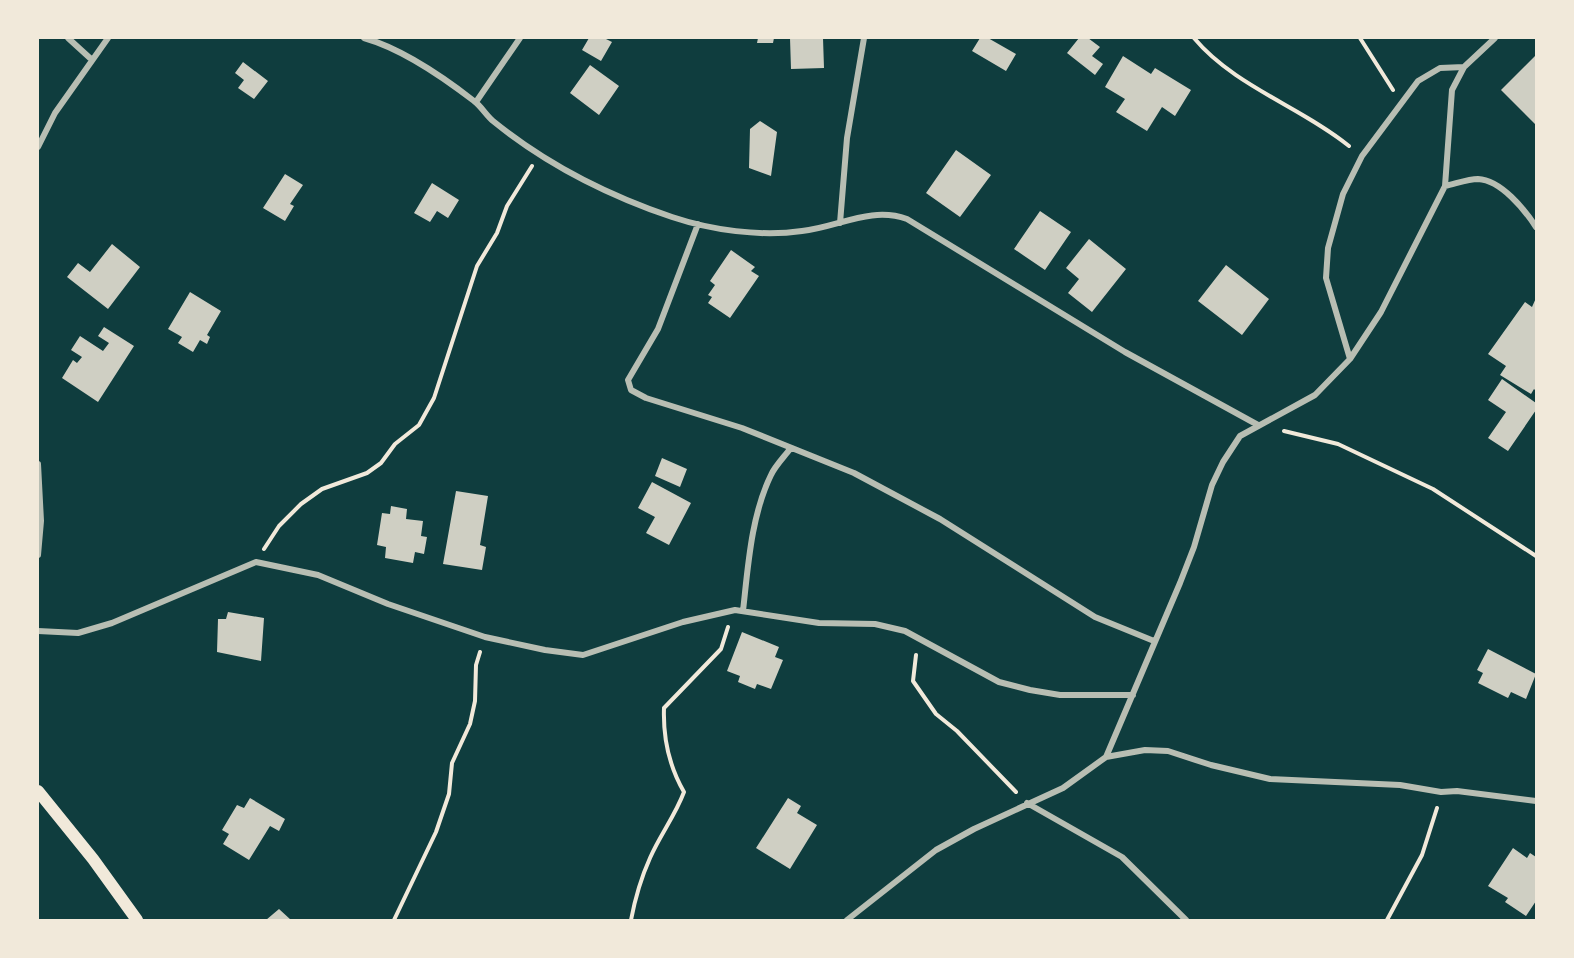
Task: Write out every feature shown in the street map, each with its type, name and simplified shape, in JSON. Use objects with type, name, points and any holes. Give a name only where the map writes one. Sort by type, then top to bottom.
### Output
[{"type":"main road","points":[[38,791],[93,859],[137,921]]},
{"type":"street","points":[[68,38],[91,59]]},
{"type":"street","points":[[38,147],[55,113],[108,38]]},
{"type":"street","points":[[364,38],[393,50],[476,102],[491,119],[569,173],[611,194],[698,224],[769,232],[801,232],[878,212],[892,213],[907,219],[1125,352],[1258,425]]},
{"type":"street","points":[[476,102],[520,38]]},
{"type":"street","points":[[840,223],[846,138],[864,38]]},
{"type":"street","points":[[1106,757],[1180,584],[1194,547],[1212,485],[1223,462],[1240,436],[1315,395],[1350,358],[1401,276],[1445,186],[1452,90],[1464,67],[1495,38]]},
{"type":"street","points":[[1350,358],[1326,278],[1328,248],[1343,194],[1362,156],[1418,81],[1440,68],[1464,67]]},
{"type":"street","points":[[1445,186],[1478,179],[1489,182],[1527,214],[1536,227]]},
{"type":"street","points":[[698,224],[658,329],[628,380],[631,390],[646,398],[742,428],[854,473],[940,519],[1095,617],[1154,641]]},
{"type":"street","points":[[743,611],[752,539],[761,503],[771,474],[790,449]]},
{"type":"street","points":[[38,464],[42,521],[38,555]]},
{"type":"street","points":[[38,631],[78,633],[112,623],[256,562],[318,575],[388,604],[485,636],[544,650],[583,655],[682,621],[735,610],[819,623],[875,624],[905,631],[999,682],[1060,695],[1133,695]]},
{"type":"street","points":[[847,921],[936,850],[1027,803],[1063,788],[1106,757],[1145,750],[1168,751],[1211,765],[1270,779],[1400,785],[1441,792],[1457,791],[1536,801]]},
{"type":"street","points":[[1027,803],[1122,857],[1186,921]]},
{"type":"path","points":[[1194,38],[1238,75],[1335,134],[1362,156]]},
{"type":"path","points":[[1360,38],[1372,61],[1402,102]]},
{"type":"path","points":[[256,562],[279,526],[301,504],[322,489],[367,473],[381,463],[395,444],[419,425],[434,398],[477,266],[498,233],[507,206],[527,172],[542,155]]},
{"type":"path","points":[[1258,425],[1338,444],[1433,489],[1536,556]]},
{"type":"path","points":[[631,921],[636,897],[650,857],[677,812],[684,792],[677,780],[666,742],[664,708],[720,649],[735,610]]},
{"type":"path","points":[[905,631],[917,657],[913,681],[936,714],[957,731],[1027,803]]},
{"type":"path","points":[[394,921],[436,832],[449,794],[452,763],[470,724],[475,701],[476,665],[485,636]]},
{"type":"path","points":[[1387,921],[1422,855],[1441,792]]},
{"type":"building","points":[[589,38],[604,38],[612,42],[601,61],[582,50]]},
{"type":"building","points":[[758,38],[774,38],[773,43],[757,43]]},
{"type":"building","points":[[790,38],[823,38],[824,68],[791,69]]},
{"type":"building","points":[[980,38],[988,38],[1016,54],[1006,71],[972,51]]},
{"type":"building","points":[[1079,38],[1088,38],[1100,47],[1092,56],[1103,64],[1095,75],[1067,53]]},
{"type":"building","points":[[1123,56],[1151,74],[1155,68],[1191,90],[1175,116],[1162,107],[1147,131],[1116,112],[1125,99],[1105,87]]},
{"type":"building","points":[[1535,56],[1536,58],[1536,125],[1501,90]]},
{"type":"building","points":[[243,62],[268,81],[254,99],[238,88],[244,80],[235,73]]},
{"type":"building","points":[[590,65],[619,86],[599,115],[570,93]]},
{"type":"building","points":[[760,121],[777,132],[771,176],[749,168],[750,129]]},
{"type":"building","points":[[956,150],[991,175],[960,217],[926,193]]},
{"type":"building","points":[[285,174],[303,185],[290,204],[294,206],[285,221],[263,208]]},
{"type":"building","points":[[432,183],[459,200],[448,218],[437,211],[430,222],[414,213]]},
{"type":"building","points":[[1040,211],[1071,232],[1045,270],[1014,249]]},
{"type":"building","points":[[1089,239],[1126,269],[1092,312],[1068,293],[1079,279],[1066,268]]},
{"type":"building","points":[[112,244],[140,267],[108,309],[67,277],[78,263],[90,272]]},
{"type":"building","points":[[731,250],[755,267],[751,271],[759,276],[730,318],[708,303],[712,297],[708,295],[715,285],[710,281]]},
{"type":"building","points":[[1226,265],[1269,299],[1242,335],[1198,301]]},
{"type":"building","points":[[190,292],[221,311],[207,335],[210,337],[207,344],[200,340],[193,352],[178,343],[182,337],[168,329]]},
{"type":"building","points":[[1536,298],[1536,391],[1534,389],[1531,394],[1500,375],[1506,366],[1488,354],[1525,302],[1532,307]]},
{"type":"building","points":[[104,327],[134,346],[98,402],[62,378],[73,360],[77,363],[82,357],[71,350],[80,336],[103,351],[109,343],[98,336]]},
{"type":"building","points":[[1502,379],[1536,403],[1536,410],[1508,451],[1488,438],[1506,412],[1488,400]]},
{"type":"building","points":[[662,458],[687,469],[680,487],[655,476]]},
{"type":"building","points":[[652,482],[691,503],[669,545],[646,533],[655,517],[638,508]]},
{"type":"building","points":[[456,491],[488,496],[480,545],[486,547],[482,570],[443,564]]},
{"type":"building","points":[[391,506],[407,509],[406,519],[423,521],[421,536],[427,537],[424,554],[415,552],[413,563],[385,558],[386,547],[377,545],[382,513],[390,514]]},
{"type":"building","points":[[228,612],[264,618],[261,661],[217,652],[218,619],[226,619]]},
{"type":"building","points":[[742,632],[779,647],[775,657],[783,660],[771,689],[757,684],[755,689],[738,682],[740,676],[727,671]]},
{"type":"building","points":[[1488,649],[1536,674],[1526,699],[1511,692],[1508,698],[1478,683],[1483,673],[1477,670]]},
{"type":"building","points":[[250,798],[285,819],[279,831],[270,826],[249,860],[223,844],[229,834],[222,830],[237,805],[244,808]]},
{"type":"building","points":[[788,798],[801,806],[797,813],[817,825],[790,869],[756,848]]},
{"type":"building","points":[[1513,848],[1527,858],[1530,853],[1536,857],[1536,901],[1526,916],[1505,902],[1508,898],[1488,886]]},
{"type":"building","points":[[279,909],[291,920],[266,920]]}]
